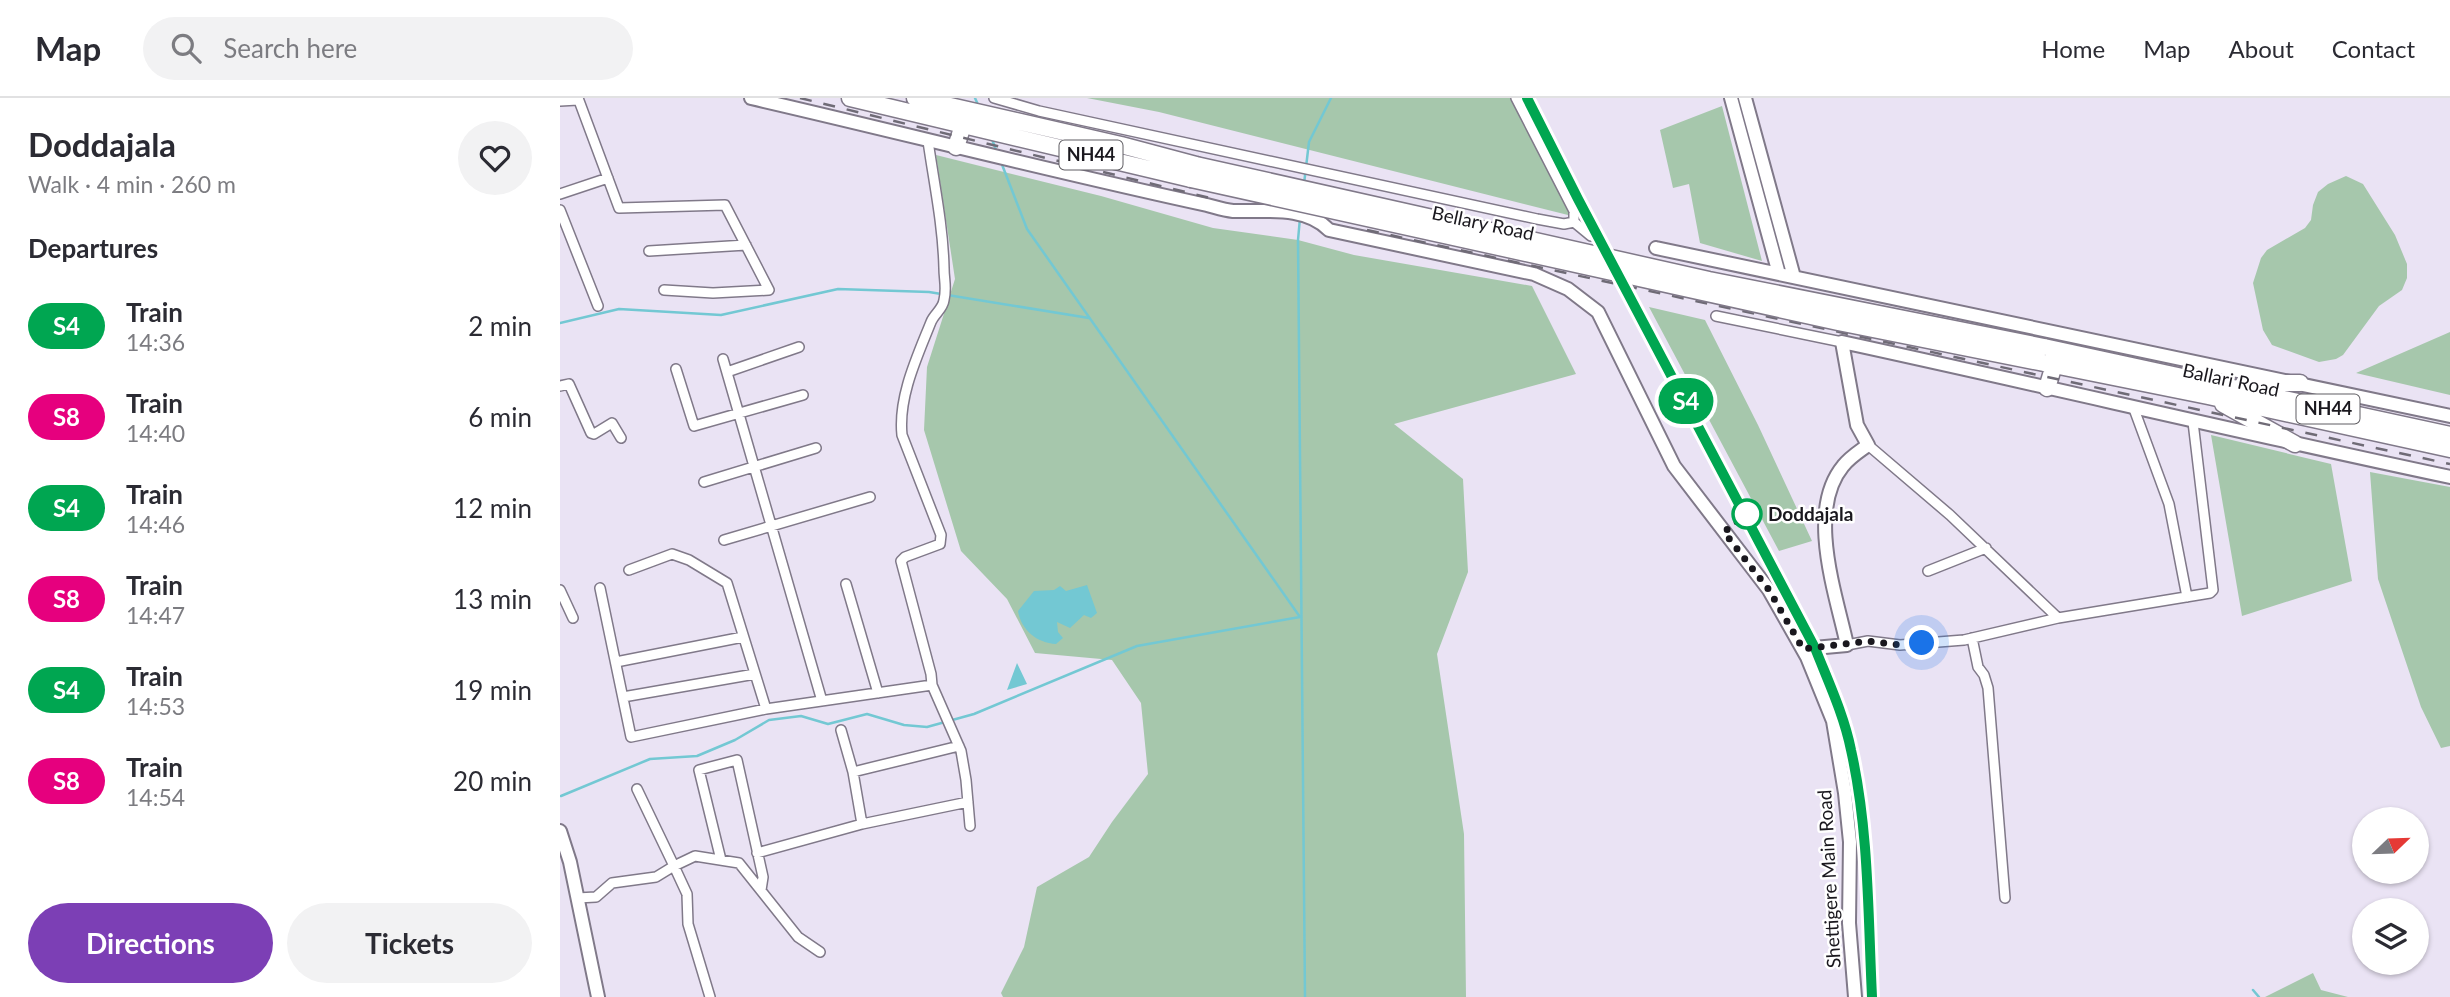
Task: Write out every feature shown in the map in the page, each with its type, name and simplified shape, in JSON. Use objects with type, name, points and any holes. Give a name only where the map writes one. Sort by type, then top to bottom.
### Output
[{"type":"highway","name":"NH44","points":[[850,98],[915,103],[985,117]]},
{"type":"highway","name":"Bellary Road","points":[[915,103],[963,125],[985,117],[1121,145],[1193,172],[1696,277],[2047,358]]},
{"type":"highway","points":[[956,147],[963,125]]},
{"type":"highway","points":[[2047,358],[2047,388]]},
{"type":"highway","name":"Ballari Road","points":[[2047,358],[2450,435]]},
{"type":"highway","points":[[2207,389],[2300,383]]},
{"type":"highway","points":[[2207,389],[2295,444]]},
{"type":"highway","name":"Ballari Road","points":[[2207,389],[2450,449]]},
{"type":"street","name":"Shettigere Main Road","points":[[751,98],[1230,211],[1280,211],[1305,216],[1322,223],[1329,230],[1534,274],[1568,289],[1598,312],[1674,466],[1769,590],[1803,649],[1833,721],[1850,842],[1849,923],[1855,997]]},
{"type":"street","points":[[994,98],[1039,111],[1564,224],[1574,222]]},
{"type":"street","points":[[1516,98],[1574,211],[1574,222]]},
{"type":"street","points":[[1731,98],[1779,274]]},
{"type":"street","points":[[1745,98],[1794,277]]},
{"type":"street","points":[[560,101],[578,99],[619,208],[725,205],[769,290],[713,293],[664,290]]},
{"type":"street","points":[[928,141],[943,236],[944,274],[947,284],[944,304],[932,318],[904,399],[900,424],[942,535],[940,544],[901,561],[932,685],[959,746],[966,780],[970,826]]},
{"type":"street","points":[[560,194],[608,178]]},
{"type":"street","points":[[560,210],[598,306]]},
{"type":"street","points":[[1574,222],[1591,236]]},
{"type":"street","points":[[649,251],[746,245]]},
{"type":"street","points":[[1656,248],[2450,416]]},
{"type":"street","points":[[1716,316],[2450,477]]},
{"type":"street","points":[[1842,342],[1857,425],[1868,445],[1986,548],[2058,618]]},
{"type":"street","points":[[727,372],[799,347]]},
{"type":"street","points":[[723,359],[822,701]]},
{"type":"street","points":[[676,369],[694,426],[803,395]]},
{"type":"street","points":[[560,386],[569,384],[591,433],[594,434],[612,423],[621,438]]},
{"type":"street","points":[[2134,409],[2169,504],[2187,597]]},
{"type":"street","points":[[1803,649],[1868,641],[1900,645],[1972,638],[2058,618],[2210,593],[2213,590],[2193,422]]},
{"type":"street","points":[[1846,645],[1830,566],[1825,522],[1829,497],[1841,468],[1868,445]]},
{"type":"street","points":[[704,482],[816,448]]},
{"type":"street","points":[[723,540],[870,496]]},
{"type":"street","points":[[1928,571],[1986,548]]},
{"type":"street","points":[[629,570],[672,554],[689,560],[727,583],[766,709]]},
{"type":"street","points":[[846,584],[878,693]]},
{"type":"street","points":[[600,588],[631,737],[766,709],[932,685]]},
{"type":"street","points":[[560,590],[573,618]]},
{"type":"street","points":[[615,662],[743,637]]},
{"type":"street","points":[[1972,638],[1978,667],[1988,688],[2005,898]]},
{"type":"street","points":[[623,697],[755,674]]},
{"type":"street","points":[[842,730],[862,824]]},
{"type":"street","points":[[853,772],[959,746]]},
{"type":"street","points":[[721,860],[699,769],[737,760],[763,877],[761,890]]},
{"type":"street","points":[[637,789],[687,894],[688,924],[710,997]]},
{"type":"street","points":[[757,853],[862,824],[968,802]]},
{"type":"street","points":[[560,831],[598,997]]},
{"type":"street","points":[[577,898],[596,897],[612,883],[656,877],[695,856],[738,863],[798,937],[820,952]]},
{"type":"green space","points":[[1087,98],[1513,98],[1576,217],[1159,112]]},
{"type":"green space","points":[[1722,106],[1762,261],[1700,243],[1689,184],[1673,188],[1660,130]]},
{"type":"green space","points":[[936,155],[1101,196],[1213,228],[1298,240],[1354,255],[1532,286],[1576,374],[1394,424],[1463,479],[1468,572],[1437,654],[1464,834],[1466,997],[1003,997],[1001,993],[1024,947],[1037,887],[1089,857],[1148,774],[1141,703],[1112,660],[1035,653],[1007,599],[961,551],[924,430],[927,367],[955,279]]},
{"type":"green space","points":[[2346,176],[2363,184],[2395,235],[2407,264],[2407,278],[2402,290],[2379,306],[2343,355],[2319,362],[2272,345],[2263,330],[2253,283],[2261,258],[2267,250],[2305,228],[2311,220],[2318,192]]},
{"type":"green space","points":[[1649,307],[1705,320],[1812,541],[1779,551]]},
{"type":"green space","points":[[2450,332],[2450,395],[2356,373]]},
{"type":"green space","points":[[2211,435],[2331,464],[2352,581],[2242,616]]},
{"type":"green space","points":[[2370,472],[2450,487],[2450,746],[2441,748],[2421,707],[2378,579]]},
{"type":"green space","points":[[2313,973],[2321,990],[2348,997],[2265,997]]},
{"type":"water","points":[[1087,585],[1097,613],[1091,618],[1084,615],[1070,628],[1057,622],[1058,632],[1063,638],[1056,644],[1042,641],[1026,630],[1018,611],[1034,591],[1054,590],[1060,586],[1066,591]]},
{"type":"water","points":[[1017,663],[1027,684],[1007,690]]},
{"type":"waterway","points":[[975,98],[979,107]]},
{"type":"waterway","points":[[1304,184],[1309,142],[1331,98]]},
{"type":"waterway","points":[[992,139],[997,153]]},
{"type":"waterway","points":[[561,796],[650,759],[697,756],[735,740],[769,720],[801,716],[828,724],[867,714],[904,725],[927,727],[974,714],[1137,646],[1300,617],[1027,229],[1001,162]]},
{"type":"waterway","points":[[1300,218],[1298,240],[1305,997]]},
{"type":"waterway","points":[[560,323],[619,309],[721,315],[838,289],[929,292],[1089,318]]},
{"type":"waterway","points":[[2253,990],[2259,997]]},
{"type":"railway","points":[[800,98],[1210,198]]},
{"type":"railway","points":[[1527,98],[1816,648],[1831,686],[1848,737],[1857,780],[1867,873],[1872,997]]},
{"type":"railway","points":[[1367,230],[2450,464]]},
{"type":"train","name":"S4","points":[[1527,98],[1815,648],[1840,711],[1851,748],[1863,824],[1872,997]]},
{"type":"place","name":"Doddajala","points":[[1747,514]]},
{"type":"route","points":[[1747,514],[1724,532],[1769,590],[1803,649],[1868,641],[1900,645],[1922,643]]}]
